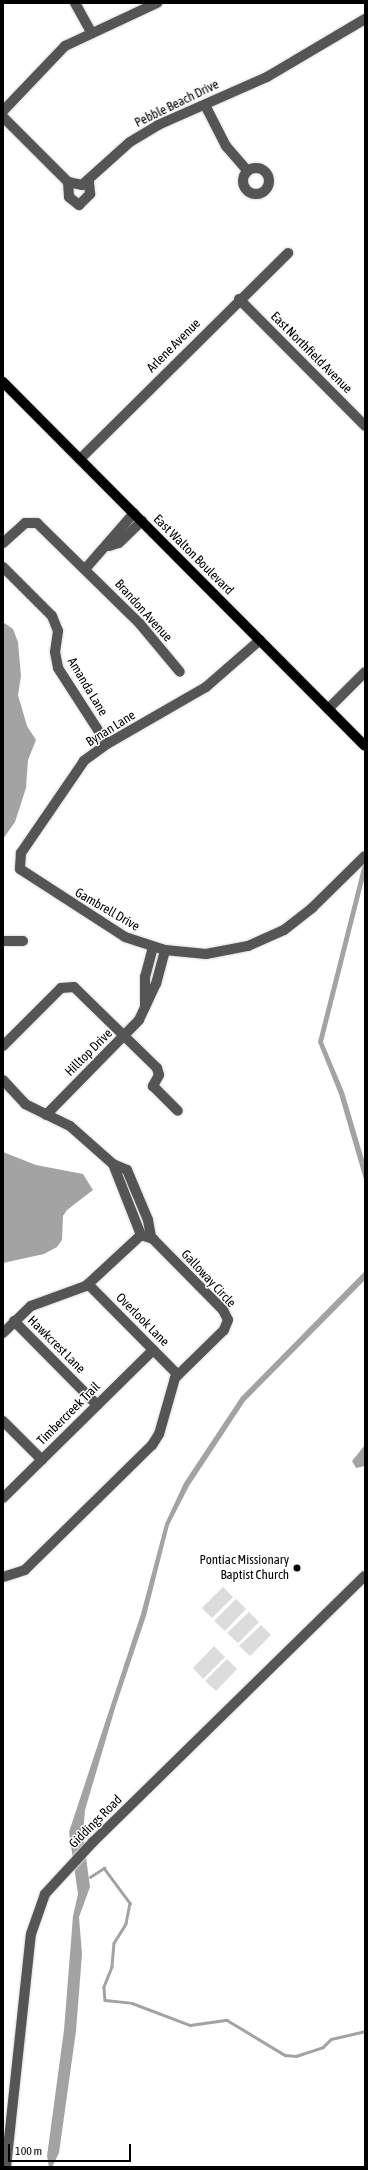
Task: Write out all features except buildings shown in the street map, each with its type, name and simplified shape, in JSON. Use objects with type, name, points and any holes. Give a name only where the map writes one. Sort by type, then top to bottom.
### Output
[{"type":"main road","name":"East Walton Boulevard","points":[[3,382],[365,746]]},
{"type":"street","points":[[75,3],[91,32]]},
{"type":"street","points":[[3,111],[53,56],[91,32],[157,3]]},
{"type":"street","name":"Pebble Beach Drive","points":[[89,182],[130,142],[158,125],[271,75],[365,19]]},
{"type":"street","points":[[205,105],[226,146],[248,171]]},
{"type":"street","points":[[3,117],[68,182],[79,186],[89,182],[90,194],[79,205],[69,197],[68,182]]},
{"type":"street","name":"Arlene Avenue","points":[[80,459],[239,299],[288,253]]},
{"type":"street","name":"East Northfield Avenue","points":[[239,299],[365,426]]},
{"type":"street","points":[[109,546],[112,536],[134,513]]},
{"type":"street","points":[[86,568],[109,546],[119,543],[142,521]]},
{"type":"street","name":"Brandon Avenue","points":[[3,543],[23,524],[33,522],[86,568],[140,624],[180,672]]},
{"type":"street","name":"Amanda Lane","points":[[3,567],[52,616],[58,631],[55,652],[58,668],[107,744]]},
{"type":"street","name":"Bynan Lane","points":[[24,874],[19,864],[21,853],[73,774],[107,744],[206,687],[260,640]]},
{"type":"street","points":[[328,709],[365,672]]},
{"type":"street","name":"Gambrell Drive","points":[[24,874],[108,928],[154,948],[215,953],[269,938],[305,915],[365,856]]},
{"type":"street","points":[[3,941],[23,941]]},
{"type":"street","name":"Hilltop Drive","points":[[145,1006],[144,977],[154,948]]},
{"type":"street","name":"Hilltop Drive","points":[[46,1115],[139,1020],[156,984],[165,950]]},
{"type":"street","points":[[3,1046],[66,986],[77,988],[157,1068],[159,1076],[153,1086],[178,1111]]},
{"type":"street","points":[[3,1080],[25,1104],[74,1128],[113,1164],[141,1235]]},
{"type":"street","points":[[113,1164],[122,1166],[130,1174],[148,1220],[151,1237],[141,1235]]},
{"type":"street","points":[[3,1333],[34,1305],[88,1284],[141,1235]]},
{"type":"street","name":"Galloway Circle","points":[[3,1577],[25,1570],[152,1445],[159,1434],[173,1381],[224,1330],[227,1317],[151,1237]]},
{"type":"street","name":"Overlook Lane","points":[[88,1284],[178,1375]]},
{"type":"street","name":"Hawkcrest Lane","points":[[14,1322],[97,1405]]},
{"type":"street","name":"Timbercreek Trail","points":[[3,1498],[153,1350]]},
{"type":"street","points":[[3,1421],[42,1460]]},
{"type":"street","name":"Giddings Road","points":[[6,2167],[31,1934],[45,1894],[93,1842],[365,1576]]},
{"type":"shaded area","points":[[3,622],[13,629],[18,642],[21,676],[18,695],[27,726],[36,740],[28,760],[26,788],[15,822],[3,839]]},
{"type":"shaded area","points":[[365,856],[365,876],[323,1042],[344,1092],[365,1163],[365,1183],[339,1094],[318,1042]]},
{"type":"shaded area","points":[[3,1152],[36,1165],[83,1174],[93,1190],[67,1210],[63,1216],[62,1240],[57,1247],[44,1254],[3,1263]]},
{"type":"shaded area","points":[[365,1271],[364,1281],[245,1401],[189,1486],[169,1525],[146,1616],[116,1705],[85,1810],[83,1835],[90,1887],[79,1917],[82,1954],[76,2031],[59,2153],[52,2167],[49,2167],[47,2156],[64,2030],[73,1916],[78,1894],[69,1832],[141,1614],[165,1524],[184,1483],[241,1397]]},
{"type":"shaded area","points":[[365,1445],[365,1466],[356,1468],[352,1461]]},
{"type":"shaded area","points":[[223,1587],[233,1597],[212,1618],[202,1608]]},
{"type":"shaded area","points":[[236,1599],[246,1609],[225,1631],[214,1621]]},
{"type":"shaded area","points":[[249,1612],[259,1622],[238,1643],[227,1633]]},
{"type":"shaded area","points":[[261,1625],[271,1635],[250,1656],[239,1646]]},
{"type":"shaded area","points":[[214,1646],[225,1657],[203,1679],[193,1668]]},
{"type":"shaded area","points":[[227,1659],[237,1669],[216,1691],[205,1681]]},
{"type":"waterway","points":[[90,1877],[104,1868],[130,1903],[126,1924],[114,1943],[112,1967],[104,1987],[105,2000],[132,2003],[190,2025],[227,2020],[285,2055],[296,2056],[323,2047],[331,2039],[365,2031]]},
{"type":"place","name":"Pontiac Missionary Baptist Church","points":[[297,1568]]}]
